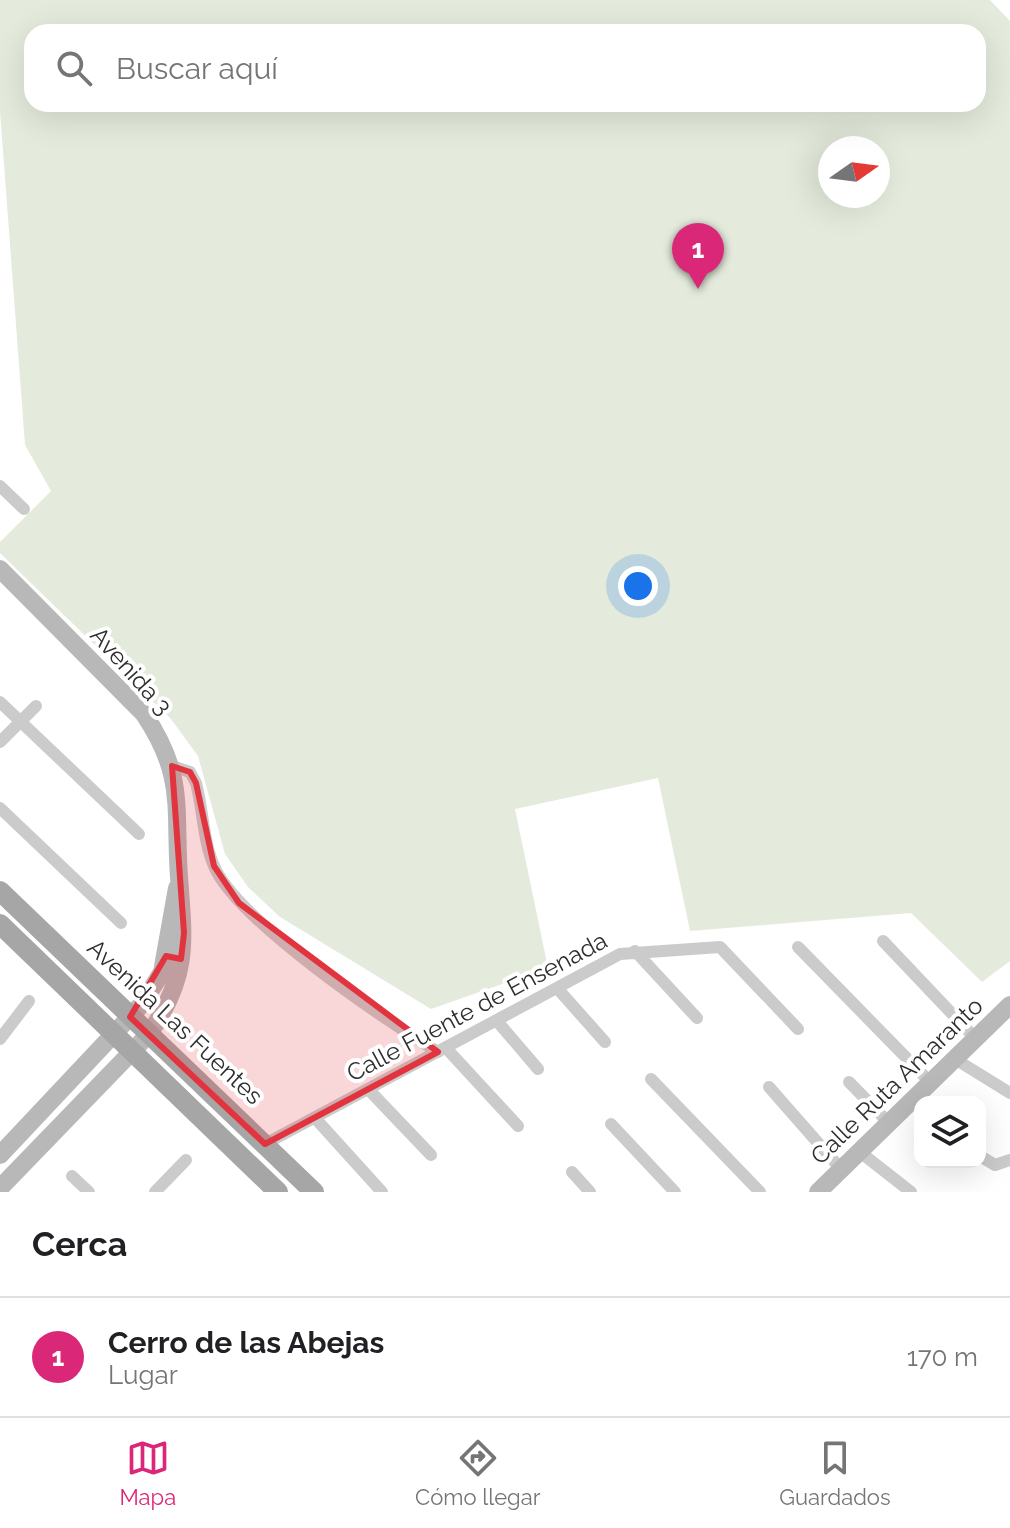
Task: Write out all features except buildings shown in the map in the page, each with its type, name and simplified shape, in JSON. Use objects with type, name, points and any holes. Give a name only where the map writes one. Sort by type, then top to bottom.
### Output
[{"type":"main road","name":"Avenida Las Fuentes","points":[[0,891],[314,1192]]},
{"type":"main road","name":"Avenida Las Fuentes","points":[[0,924],[278,1192]]},
{"type":"street","points":[[0,486],[24,509]]},
{"type":"street","name":"Avenida 3","points":[[0,569],[144,714],[172,766],[179,819],[174,958],[167,1009],[149,1034],[0,1188]]},
{"type":"street","points":[[0,702],[139,834]]},
{"type":"street","points":[[0,742],[36,706]]},
{"type":"street","points":[[172,766],[190,772],[196,783],[214,866],[239,903],[308,960],[407,1034],[442,1050],[518,1126]]},
{"type":"street","points":[[0,808],[121,923]]},
{"type":"street","points":[[883,941],[975,1038]]},
{"type":"street","name":"Calle Fuente de Ensenada","points":[[265,1144],[620,954],[720,947],[798,1029]]},
{"type":"street","points":[[798,947],[930,1082]]},
{"type":"street","points":[[635,951],[697,1018]]},
{"type":"street","name":"Avenida 3","points":[[0,1155],[116,1033],[174,958]]},
{"type":"street","points":[[557,988],[605,1042]]},
{"type":"street","points":[[0,1039],[29,1001]]},
{"type":"street","name":"Calle Ruta Amaranto","points":[[818,1192],[889,1123],[913,1110],[930,1082],[1010,1005]]},
{"type":"street","points":[[497,1021],[538,1069]]},
{"type":"street","points":[[955,1059],[1010,1093]]},
{"type":"street","points":[[651,1079],[760,1192]]},
{"type":"street","points":[[849,1082],[889,1123]]},
{"type":"street","points":[[769,1087],[841,1169]]},
{"type":"street","points":[[368,1089],[431,1155]]},
{"type":"street","points":[[315,1118],[382,1192]]},
{"type":"street","points":[[611,1124],[675,1192]]},
{"type":"street","points":[[860,1152],[911,1192]]},
{"type":"street","points":[[155,1192],[186,1160]]},
{"type":"street","points":[[986,1160],[995,1165],[1010,1160]]},
{"type":"street","points":[[572,1172],[590,1192]]},
{"type":"street","points":[[72,1176],[89,1192]]},
{"type":"highlighted area","points":[[172,766],[190,772],[196,783],[214,866],[239,903],[438,1052],[265,1144],[130,1017],[166,956],[181,959],[184,933]]},
{"type":"green space","points":[[0,0],[990,0],[1010,21],[1010,961],[982,982],[911,913],[690,931],[658,778],[515,809],[548,968],[431,1009],[280,917],[248,887],[225,854],[198,756],[171,719],[0,553],[0,542],[51,491],[25,445],[0,111]]},
{"type":"place","name":"Cerro de las Abejas","points":[[698,289]]}]
